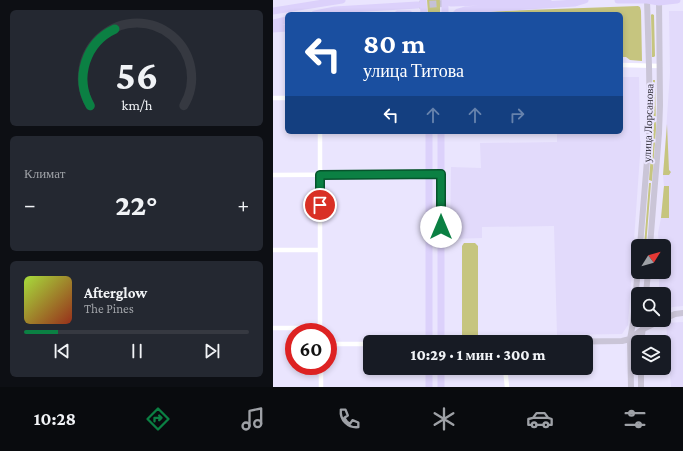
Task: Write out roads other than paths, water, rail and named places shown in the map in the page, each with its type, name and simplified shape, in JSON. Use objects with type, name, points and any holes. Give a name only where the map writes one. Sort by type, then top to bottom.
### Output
[{"type":"main road","points":[[275,11],[312,0]]},
{"type":"main road","points":[[275,11],[342,0]]},
{"type":"main road","points":[[423,0],[423,12]]},
{"type":"main road","points":[[445,12],[448,1],[548,0]]},
{"type":"main road","points":[[458,12],[465,10],[575,3],[585,0]]},
{"type":"main road","points":[[618,0],[677,0]]},
{"type":"main road","name":"улица Лорсанова","points":[[641,239],[650,124],[647,0]]},
{"type":"main road","name":"улица Лорсанова","points":[[651,239],[660,105],[659,1]]},
{"type":"main road","points":[[325,12],[335,10],[417,6]]},
{"type":"main road","points":[[273,23],[285,20]]},
{"type":"main road","points":[[273,29],[285,28]]},
{"type":"main road","points":[[429,134],[429,335]]},
{"type":"main road","points":[[441,134],[441,335]]},
{"type":"main road","points":[[631,387],[630,339],[637,279]]},
{"type":"main road","points":[[671,316],[683,313]]},
{"type":"main road","points":[[593,341],[623,341],[630,339],[647,327]]},
{"type":"main road","points":[[642,335],[643,329]]},
{"type":"main road","points":[[429,375],[429,387]]},
{"type":"main road","points":[[441,375],[441,387]]},
{"type":"main road","points":[[641,375],[641,387]]},
{"type":"street","points":[[623,65],[660,66]]},
{"type":"street","points":[[273,98],[285,98]]},
{"type":"street","points":[[320,134],[320,323]]},
{"type":"street","points":[[273,174],[441,174]]},
{"type":"street","points":[[273,250],[320,250]]},
{"type":"street","points":[[273,328],[285,329]]},
{"type":"street","points":[[337,344],[363,344]]},
{"type":"street","points":[[321,375],[321,387]]},
{"type":"street","points":[[506,375],[507,387]]},
{"type":"tunnel","points":[[419,5],[450,3]]}]
